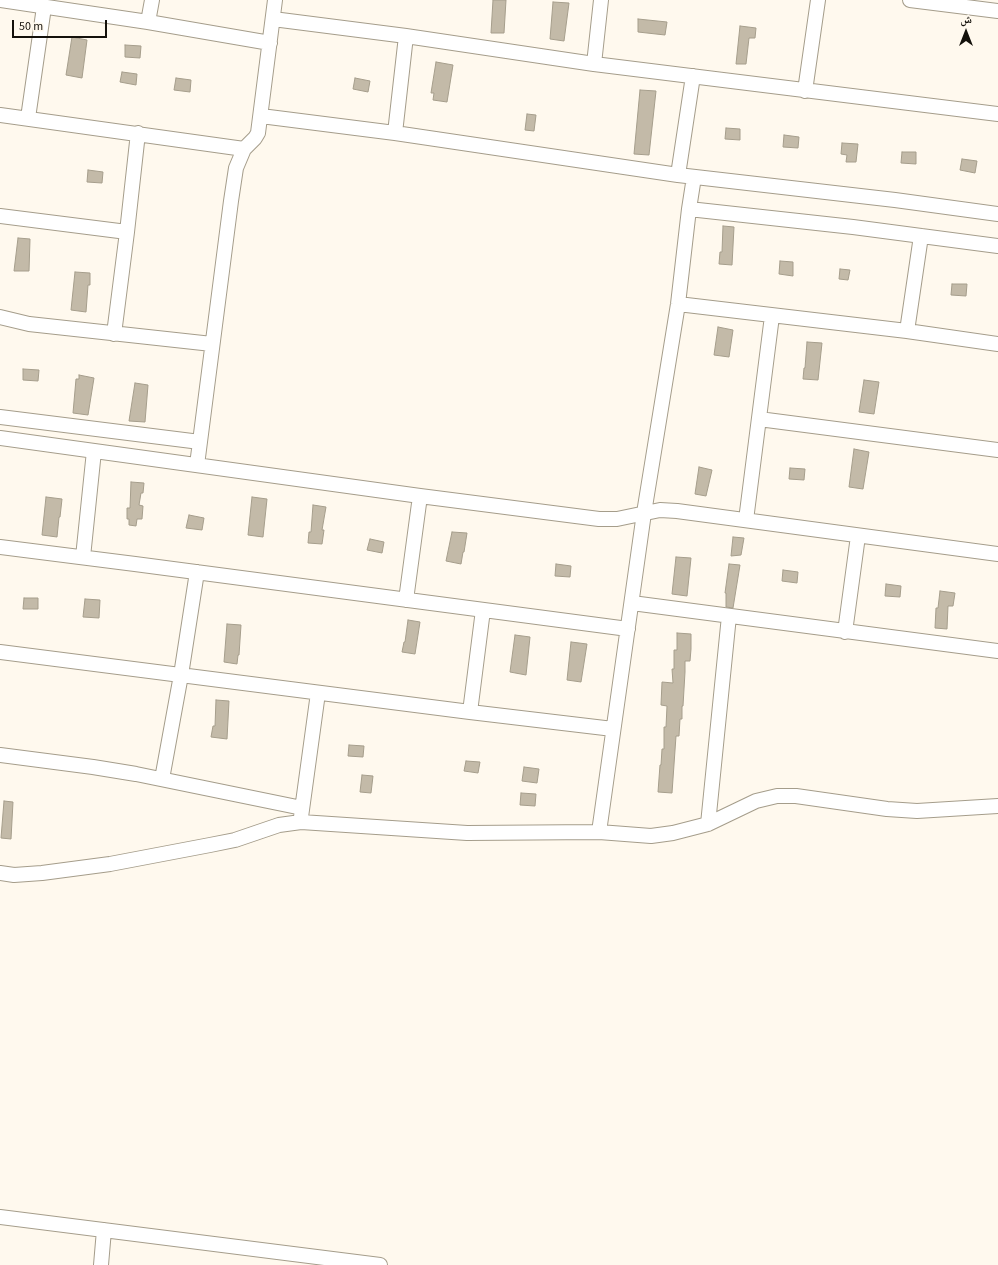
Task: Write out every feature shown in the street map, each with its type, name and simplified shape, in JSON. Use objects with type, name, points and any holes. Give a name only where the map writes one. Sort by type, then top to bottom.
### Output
[{"type":"street","points":[[0,0],[148,22],[270,43]]},
{"type":"street","points":[[148,22],[152,0]]},
{"type":"street","points":[[196,465],[236,168],[244,149],[255,138],[258,132],[275,0]]},
{"type":"street","points":[[594,64],[601,0]]},
{"type":"street","points":[[805,91],[818,0]]},
{"type":"street","points":[[910,0],[998,11]]},
{"type":"street","points":[[28,118],[44,7]]},
{"type":"street","points":[[273,19],[406,36],[594,64],[998,114]]},
{"type":"street","points":[[394,133],[406,36]]},
{"type":"street","points":[[678,175],[693,76]]},
{"type":"street","points":[[0,115],[138,133],[244,149]]},
{"type":"street","points":[[261,116],[394,133],[678,175],[896,200],[998,214]]},
{"type":"street","points":[[114,334],[138,133]]},
{"type":"street","points":[[599,832],[644,513],[678,304],[694,177]]},
{"type":"street","points":[[689,209],[853,227],[998,246]]},
{"type":"street","points":[[0,216],[127,232]]},
{"type":"street","points":[[908,331],[921,236]]},
{"type":"street","points":[[678,304],[908,331],[998,344]]},
{"type":"street","points":[[746,520],[772,316]]},
{"type":"street","points":[[0,317],[29,324],[212,344]]},
{"type":"street","points":[[0,417],[200,442]]},
{"type":"street","points":[[759,420],[998,450]]},
{"type":"street","points":[[0,438],[599,519],[617,519],[660,510],[677,511],[998,554]]},
{"type":"street","points":[[83,557],[94,451]]},
{"type":"street","points":[[406,600],[420,496]]},
{"type":"street","points":[[845,632],[858,536]]},
{"type":"street","points":[[0,547],[628,629]]},
{"type":"street","points":[[162,779],[181,675],[197,572]]},
{"type":"street","points":[[632,603],[998,651]]},
{"type":"street","points":[[470,712],[483,610]]},
{"type":"street","points":[[708,824],[729,616]]},
{"type":"street","points":[[0,652],[613,729]]},
{"type":"street","points":[[301,815],[318,693]]},
{"type":"street","points":[[0,755],[93,767],[162,779],[301,815],[467,834],[599,832],[651,836],[673,833],[708,824],[756,801],[778,796],[796,796],[887,809],[917,811],[998,806]]},
{"type":"street","points":[[0,873],[42,874],[110,864],[210,845],[234,840],[279,825],[301,815]]},
{"type":"street","points":[[0,1217],[380,1265]]},
{"type":"street","points":[[101,1265],[104,1230]]},
{"type":"building","points":[[493,0],[506,0],[504,33],[491,33]]},
{"type":"building","points":[[553,2],[569,3],[564,41],[550,39]]},
{"type":"building","points":[[638,19],[667,22],[665,35],[638,32]]},
{"type":"building","points":[[740,26],[756,28],[755,38],[749,38],[746,64],[736,64]]},
{"type":"building","points":[[72,37],[87,40],[82,78],[66,75]]},
{"type":"building","points":[[125,45],[141,46],[140,58],[125,57]]},
{"type":"building","points":[[436,62],[453,65],[447,102],[433,100],[434,93],[431,93]]},
{"type":"building","points":[[122,72],[137,74],[136,85],[120,82]]},
{"type":"building","points":[[176,78],[191,80],[190,92],[174,90]]},
{"type":"building","points":[[355,78],[370,81],[368,92],[353,89]]},
{"type":"building","points":[[640,90],[656,91],[649,155],[634,154]]},
{"type":"building","points":[[527,114],[536,115],[534,131],[525,130]]},
{"type":"building","points":[[726,128],[740,129],[740,140],[725,139]]},
{"type":"building","points":[[784,135],[799,137],[798,148],[783,147]]},
{"type":"building","points":[[842,143],[858,144],[856,162],[846,162],[847,155],[841,154]]},
{"type":"building","points":[[902,152],[916,152],[916,164],[901,163]]},
{"type":"building","points":[[962,159],[977,161],[975,173],[960,170]]},
{"type":"building","points":[[88,170],[103,172],[102,183],[87,182]]},
{"type":"building","points":[[723,226],[734,227],[732,265],[719,264],[720,252],[722,252]]},
{"type":"building","points":[[18,238],[30,239],[29,271],[14,271]]},
{"type":"building","points":[[780,261],[793,262],[793,276],[779,274]]},
{"type":"building","points":[[840,269],[850,270],[848,280],[839,279]]},
{"type":"building","points":[[75,272],[90,273],[90,285],[88,285],[86,312],[71,310]]},
{"type":"building","points":[[952,284],[967,284],[966,296],[951,295]]},
{"type":"building","points":[[718,327],[733,330],[729,357],[714,355]]},
{"type":"building","points":[[807,342],[822,343],[818,380],[803,379]]},
{"type":"building","points":[[23,369],[39,370],[38,381],[23,380]]},
{"type":"building","points":[[79,375],[94,378],[88,415],[73,413],[76,379],[79,379]]},
{"type":"building","points":[[864,380],[879,382],[874,414],[859,412]]},
{"type":"building","points":[[135,383],[148,385],[145,422],[129,421]]},
{"type":"building","points":[[854,449],[869,452],[863,489],[849,487]]},
{"type":"building","points":[[699,467],[712,470],[706,496],[695,494]]},
{"type":"building","points":[[790,468],[805,469],[804,480],[789,479]]},
{"type":"building","points":[[131,482],[144,483],[143,493],[141,493],[139,505],[143,506],[142,519],[137,519],[136,526],[129,525],[129,519],[127,519],[127,508],[130,508]]},
{"type":"building","points":[[46,497],[62,499],[57,537],[42,535]]},
{"type":"building","points":[[252,497],[267,499],[263,537],[248,535]]},
{"type":"building","points":[[313,505],[326,507],[322,530],[324,530],[322,544],[308,543],[309,532],[311,532]]},
{"type":"building","points":[[189,515],[204,518],[202,530],[186,528]]},
{"type":"building","points":[[452,532],[467,533],[461,564],[446,561]]},
{"type":"building","points":[[733,537],[744,538],[741,555],[731,556]]},
{"type":"building","points":[[370,539],[384,542],[382,553],[367,550]]},
{"type":"building","points":[[676,557],[691,558],[687,596],[672,594]]},
{"type":"building","points":[[556,564],[571,566],[570,577],[555,576]]},
{"type":"building","points":[[729,564],[740,565],[733,608],[726,607],[725,593]]},
{"type":"building","points":[[783,570],[798,572],[797,583],[782,581]]},
{"type":"building","points":[[886,584],[901,586],[900,597],[885,596]]},
{"type":"building","points":[[940,591],[955,593],[953,606],[948,606],[947,629],[935,628],[936,608],[938,608]]},
{"type":"building","points":[[24,598],[38,598],[38,609],[23,609]]},
{"type":"building","points":[[85,599],[100,600],[99,618],[83,617]]},
{"type":"building","points":[[408,620],[420,622],[415,654],[402,652]]},
{"type":"building","points":[[227,624],[241,625],[237,664],[224,662]]},
{"type":"building","points":[[677,633],[691,634],[690,661],[685,661],[682,719],[680,719],[679,736],[676,736],[672,793],[658,792],[662,749],[664,749],[664,727],[666,727],[667,706],[661,705],[662,682],[673,683],[672,669],[674,669],[674,650],[677,650]]},
{"type":"building","points":[[515,635],[530,637],[526,675],[510,672]]},
{"type":"building","points":[[571,642],[587,644],[581,682],[567,680]]},
{"type":"building","points":[[216,700],[229,701],[227,739],[211,737],[213,726],[215,726]]},
{"type":"building","points":[[349,745],[364,746],[363,757],[348,756]]},
{"type":"building","points":[[466,761],[480,762],[478,773],[464,771]]},
{"type":"building","points":[[524,767],[539,769],[537,783],[522,781]]},
{"type":"building","points":[[362,775],[373,776],[371,793],[360,792]]},
{"type":"building","points":[[521,793],[536,794],[535,806],[520,805]]},
{"type":"building","points":[[4,801],[13,802],[11,839],[1,838]]}]
